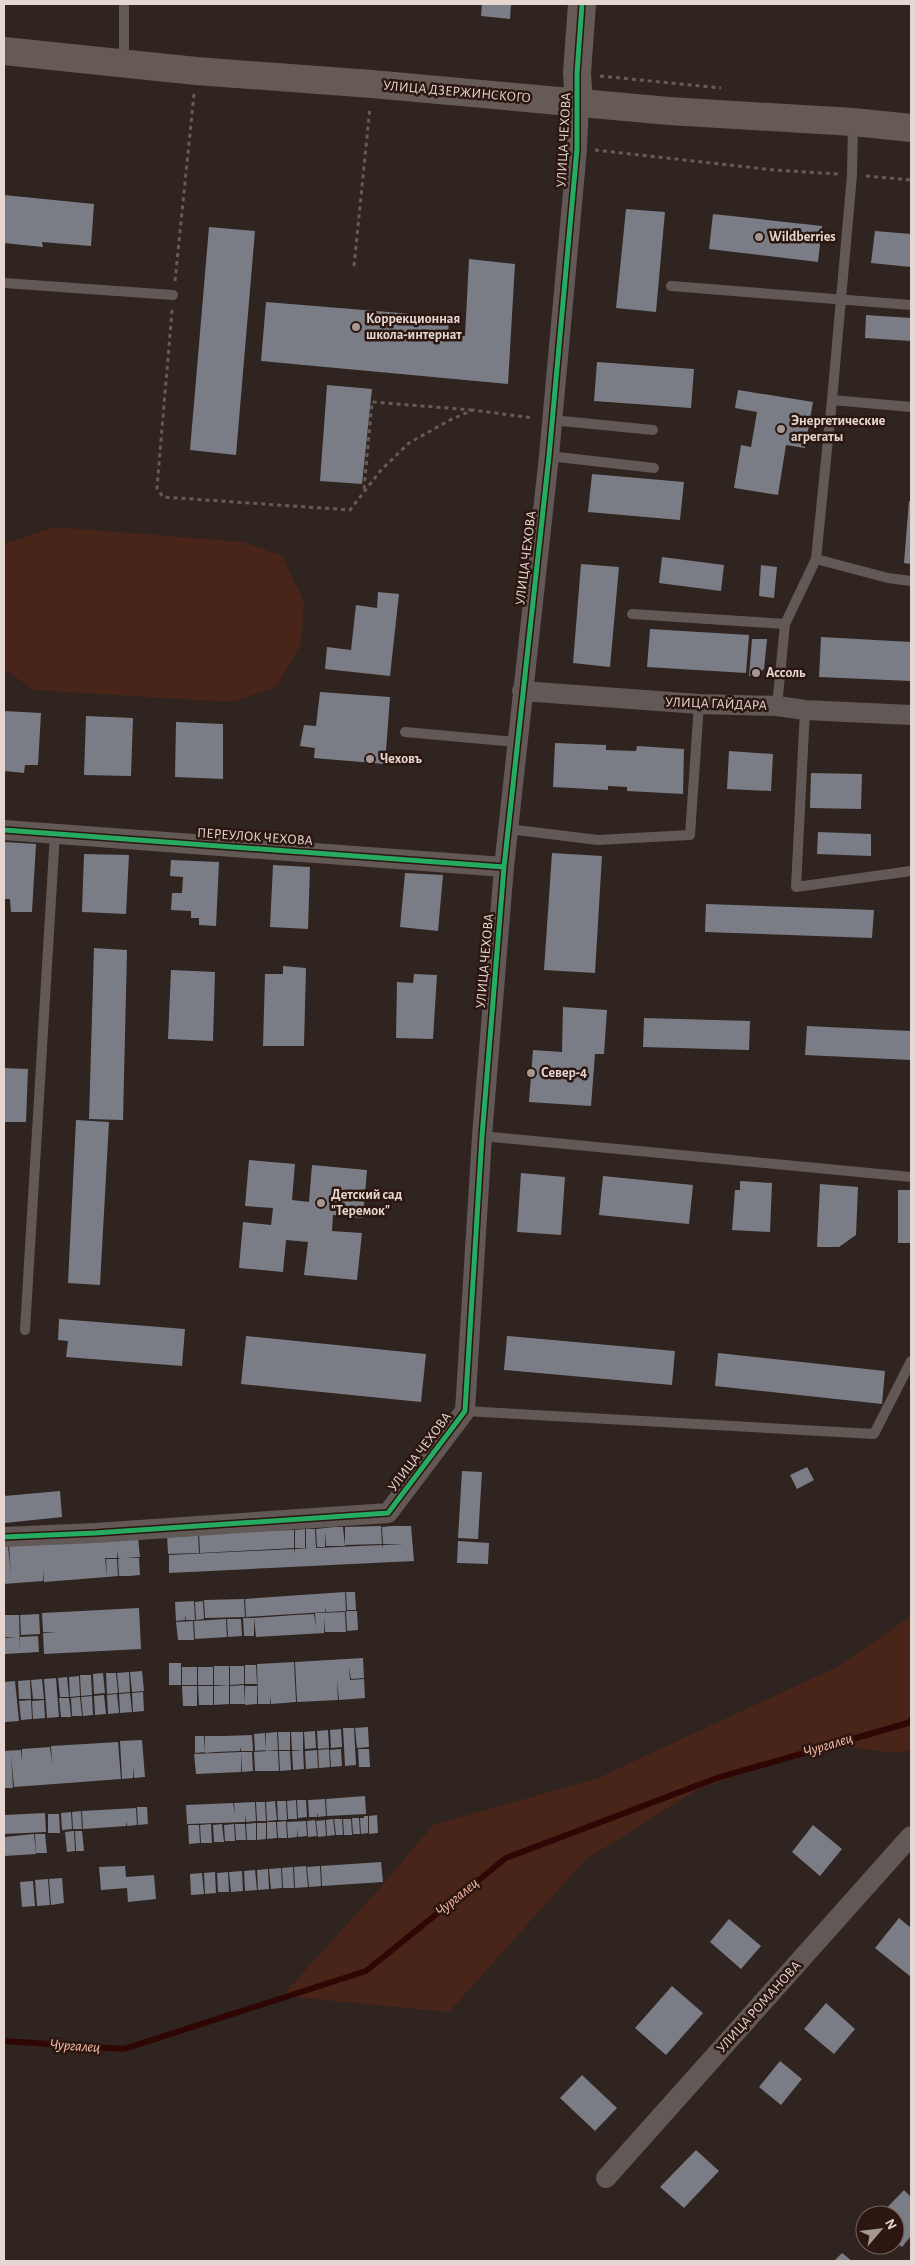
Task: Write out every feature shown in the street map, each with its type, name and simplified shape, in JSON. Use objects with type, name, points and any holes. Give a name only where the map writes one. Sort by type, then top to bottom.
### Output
[{"type":"main road","name":"УЛИЦА ЧЕХОВА","points":[[579,103],[577,73],[582,4]]},
{"type":"main road","name":"УЛИЦА ДЗЕРЖИНСКОГО","points":[[4,51],[196,71],[372,84],[669,111],[853,122],[911,128]]},
{"type":"street","name":"УЛИЦА ЧЕХОВА","points":[[4,1537],[95,1533],[388,1513],[465,1411],[482,1136],[504,867],[516,742],[549,456],[577,148],[579,103]]},
{"type":"street","name":"УЛИЦА ГАЙДАРА","points":[[522,691],[699,704],[777,706],[806,710],[911,715]]},
{"type":"street","name":"ПЕРЕУЛОК ЧЕХОВА","points":[[4,830],[504,867]]},
{"type":"street","name":"УЛИЦА РОМАНОВА","points":[[606,2178],[911,1836]]},
{"type":"lane","points":[[124,4],[124,63]]},
{"type":"lane","points":[[777,706],[785,624],[816,559],[842,299],[852,175],[853,122]]},
{"type":"lane","points":[[4,283],[173,295]]},
{"type":"lane","points":[[671,286],[911,305]]},
{"type":"lane","points":[[832,400],[911,407]]},
{"type":"lane","points":[[552,420],[653,430]]},
{"type":"lane","points":[[549,456],[654,468]]},
{"type":"lane","points":[[816,559],[888,578],[911,581]]},
{"type":"lane","points":[[632,614],[785,624]]},
{"type":"lane","points":[[508,829],[598,840],[690,835],[699,704]]},
{"type":"lane","points":[[806,710],[796,887],[911,871]]},
{"type":"lane","points":[[405,732],[516,742]]},
{"type":"lane","points":[[25,1330],[55,833]]},
{"type":"lane","points":[[482,1136],[911,1177]]},
{"type":"lane","points":[[465,1411],[874,1434],[911,1361]]},
{"type":"path","points":[[196,71],[173,295],[157,488],[163,497],[350,510],[364,490],[408,443],[473,410]]},
{"type":"path","points":[[354,266],[372,84]]},
{"type":"path","points":[[577,148],[774,170],[911,180]]},
{"type":"path","points":[[364,490],[372,402],[473,410],[552,420]]},
{"type":"shaded area","points":[[54,527],[243,542],[282,556],[304,601],[301,644],[276,687],[231,702],[34,690],[4,669],[4,549],[7,543]]},
{"type":"shaded area","points":[[911,1616],[911,1750],[896,1753],[828,1745],[700,1788],[585,1860],[449,2012],[282,1996],[380,1888],[433,1825],[598,1778],[839,1666]]},
{"type":"building","points":[[482,4],[511,4],[510,19],[481,16]]},
{"type":"building","points":[[4,195],[94,204],[91,246],[42,242],[43,247],[4,243]]},
{"type":"building","points":[[626,209],[665,212],[656,312],[616,308]]},
{"type":"building","points":[[713,214],[822,226],[818,262],[709,249]]},
{"type":"building","points":[[209,227],[255,231],[236,455],[190,450]]},
{"type":"building","points":[[875,231],[911,234],[911,267],[871,263]]},
{"type":"building","name":"Коррекционная школа-интернат","points":[[469,259],[515,264],[508,384],[261,361],[266,302],[449,317],[448,336],[465,336]]},
{"type":"building","points":[[866,315],[911,318],[911,341],[865,338]]},
{"type":"building","points":[[597,362],[694,369],[691,408],[594,401]]},
{"type":"building","points":[[327,385],[372,389],[362,484],[320,481]]},
{"type":"building","name":"Энергетические агрегаты","points":[[738,390],[813,402],[805,448],[786,445],[778,495],[734,488],[741,445],[751,447],[757,412],[735,408]]},
{"type":"building","points":[[592,474],[684,482],[680,520],[588,512]]},
{"type":"building","points":[[909,501],[911,501],[911,564],[904,563]]},
{"type":"building","points":[[662,557],[724,565],[721,591],[659,583]]},
{"type":"building","points":[[581,564],[619,567],[610,667],[573,663]]},
{"type":"building","points":[[761,565],[777,567],[774,598],[759,596]]},
{"type":"building","points":[[378,592],[399,594],[390,676],[325,669],[327,647],[351,650],[356,605],[377,608]]},
{"type":"building","points":[[650,629],[749,635],[746,673],[647,667]]},
{"type":"building","points":[[821,637],[911,642],[911,681],[819,677]]},
{"type":"building","points":[[752,639],[767,639],[764,669],[755,676],[749,676]]},
{"type":"building","points":[[320,692],[390,697],[385,764],[314,758],[315,748],[300,746],[304,725],[316,726]]},
{"type":"building","points":[[4,711],[41,713],[38,765],[25,765],[24,773],[4,771]]},
{"type":"building","points":[[86,716],[133,718],[131,776],[84,775]]},
{"type":"building","points":[[176,722],[223,724],[223,779],[175,777]]},
{"type":"building","points":[[555,743],[606,745],[606,750],[636,751],[637,746],[684,749],[683,794],[627,791],[627,787],[608,786],[608,790],[553,787]]},
{"type":"building","points":[[729,751],[773,754],[771,791],[727,789]]},
{"type":"building","points":[[811,773],[862,774],[861,809],[810,808]]},
{"type":"building","points":[[818,832],[871,834],[871,856],[817,854]]},
{"type":"building","points":[[4,842],[36,844],[32,912],[11,912],[10,899],[4,899]]},
{"type":"building","points":[[552,853],[602,856],[595,973],[544,970]]},
{"type":"building","points":[[84,854],[129,855],[126,914],[82,912]]},
{"type":"building","points":[[171,860],[219,862],[216,926],[199,925],[199,918],[191,918],[191,911],[171,910],[172,893],[182,893],[183,877],[170,876]]},
{"type":"building","points":[[273,865],[310,867],[308,929],[270,927]]},
{"type":"building","points":[[405,873],[443,875],[438,931],[400,927]]},
{"type":"building","points":[[706,904],[874,910],[872,938],[705,932]]},
{"type":"building","points":[[94,948],[127,950],[123,1120],[89,1119]]},
{"type":"building","points":[[283,966],[306,968],[304,1046],[263,1046],[265,974],[283,974]]},
{"type":"building","points":[[171,970],[215,972],[213,1041],[168,1039]]},
{"type":"building","points":[[414,974],[437,975],[433,1039],[396,1038],[397,982],[413,983]]},
{"type":"building","points":[[563,1007],[607,1010],[604,1054],[595,1054],[591,1106],[529,1102],[533,1050],[562,1052]]},
{"type":"building","points":[[644,1018],[750,1021],[749,1050],[643,1047]]},
{"type":"building","points":[[807,1026],[911,1031],[911,1060],[805,1055]]},
{"type":"building","points":[[4,1068],[28,1069],[26,1122],[4,1122]]},
{"type":"building","points":[[76,1120],[109,1122],[100,1285],[68,1283]]},
{"type":"building","points":[[249,1160],[295,1164],[292,1200],[309,1202],[312,1165],[367,1170],[363,1218],[333,1215],[332,1231],[362,1233],[357,1280],[304,1275],[308,1242],[286,1240],[283,1272],[239,1268],[243,1222],[271,1225],[273,1208],[245,1206]]},
{"type":"building","points":[[521,1173],[565,1177],[561,1235],[517,1232]]},
{"type":"building","points":[[603,1176],[693,1185],[689,1224],[599,1215]]},
{"type":"building","points":[[740,1181],[772,1183],[770,1232],[732,1230],[735,1190],[740,1190]]},
{"type":"building","points":[[820,1184],[858,1187],[856,1235],[839,1247],[817,1247]]},
{"type":"building","points":[[898,1190],[911,1190],[911,1243],[898,1243]]},
{"type":"building","points":[[59,1319],[185,1329],[182,1366],[66,1357],[68,1341],[58,1340]]},
{"type":"building","points":[[246,1336],[426,1354],[421,1402],[241,1384]]},
{"type":"building","points":[[507,1336],[675,1351],[672,1385],[504,1370]]},
{"type":"building","points":[[718,1353],[885,1371],[882,1404],[715,1386]]},
{"type":"building","points":[[807,1467],[814,1480],[797,1489],[790,1475]]},
{"type":"building","points":[[462,1471],[482,1472],[478,1539],[458,1538]]},
{"type":"building","points":[[60,1491],[62,1517],[5,1523],[4,1496]]},
{"type":"building","points":[[381,1526],[382,1544],[345,1545],[345,1527]]},
{"type":"building","points":[[411,1526],[414,1561],[169,1573],[169,1555],[294,1549],[295,1553],[295,1549],[311,1548],[306,1548],[306,1529],[315,1529],[316,1548],[382,1545],[383,1548],[383,1545],[404,1544],[383,1544],[382,1527]]},
{"type":"building","points":[[343,1527],[345,1546],[326,1546],[325,1531],[325,1547],[317,1547],[316,1529]]},
{"type":"building","points":[[305,1529],[305,1548],[295,1548],[295,1530]]},
{"type":"building","points":[[294,1530],[294,1548],[200,1553],[199,1533]]},
{"type":"building","points":[[198,1533],[199,1553],[168,1554],[167,1535]]},
{"type":"building","points":[[138,1538],[140,1557],[125,1558],[139,1558],[140,1575],[119,1576],[118,1559],[121,1558],[118,1558],[117,1550],[117,1558],[105,1558],[107,1577],[44,1582],[43,1571],[43,1581],[4,1584],[4,1547],[8,1546],[11,1574],[9,1546]]},
{"type":"building","points":[[458,1541],[489,1543],[488,1564],[457,1563]]},
{"type":"building","points":[[106,1559],[117,1559],[118,1576],[107,1577]]},
{"type":"building","points":[[345,1592],[346,1611],[326,1612],[325,1607],[325,1612],[246,1617],[245,1599]]},
{"type":"building","points":[[346,1592],[355,1592],[356,1610],[347,1610]]},
{"type":"building","points":[[244,1599],[245,1617],[205,1618],[204,1600]]},
{"type":"building","points":[[194,1601],[195,1620],[186,1620],[185,1615],[185,1620],[176,1621],[175,1602]]},
{"type":"building","points":[[203,1601],[204,1619],[196,1620],[195,1602]]},
{"type":"building","points":[[139,1608],[141,1649],[44,1654],[43,1633],[57,1632],[43,1632],[42,1613]]},
{"type":"building","points":[[346,1611],[357,1611],[358,1630],[347,1631]]},
{"type":"building","points":[[345,1612],[346,1632],[325,1632],[324,1618],[324,1633],[256,1637],[254,1618],[314,1614],[316,1627],[315,1613]]},
{"type":"building","points":[[39,1614],[40,1634],[21,1635],[20,1615]]},
{"type":"building","points":[[4,1615],[19,1615],[20,1649],[20,1637],[38,1636],[39,1652],[5,1654],[4,1638],[16,1637],[4,1637]]},
{"type":"building","points":[[243,1618],[254,1618],[254,1636],[244,1636]]},
{"type":"building","points":[[226,1619],[227,1637],[195,1639],[194,1621]]},
{"type":"building","points":[[227,1619],[241,1619],[242,1636],[228,1637]]},
{"type":"building","points":[[193,1621],[194,1640],[178,1640],[176,1622]]},
{"type":"building","points":[[363,1658],[364,1678],[351,1679],[349,1666],[350,1680],[364,1679],[365,1698],[339,1700],[337,1680],[338,1700],[297,1702],[295,1662]]},
{"type":"building","points":[[294,1662],[296,1702],[271,1704],[270,1696],[270,1704],[258,1704],[257,1664]]},
{"type":"building","points":[[169,1663],[181,1663],[181,1685],[169,1685]]},
{"type":"building","points":[[245,1665],[256,1665],[257,1684],[245,1684]]},
{"type":"building","points":[[214,1666],[229,1666],[229,1685],[214,1685]]},
{"type":"building","points":[[230,1666],[244,1666],[244,1684],[230,1685]]},
{"type":"building","points":[[182,1667],[197,1667],[197,1685],[182,1685]]},
{"type":"building","points":[[198,1667],[213,1667],[213,1685],[198,1685]]},
{"type":"building","points":[[142,1671],[144,1691],[132,1692],[130,1672]]},
{"type":"building","points":[[129,1672],[130,1692],[119,1693],[117,1673]]},
{"type":"building","points":[[103,1673],[105,1693],[94,1694],[93,1674]]},
{"type":"building","points":[[106,1673],[116,1673],[118,1693],[107,1694]]},
{"type":"building","points":[[80,1675],[91,1675],[92,1695],[81,1696]]},
{"type":"building","points":[[79,1676],[80,1696],[70,1697],[69,1677]]},
{"type":"building","points":[[67,1677],[69,1697],[60,1697],[58,1678]]},
{"type":"building","points":[[56,1678],[59,1717],[47,1718],[44,1679]]},
{"type":"building","points":[[42,1679],[44,1699],[33,1699],[31,1680]]},
{"type":"building","points":[[30,1680],[31,1699],[19,1699],[18,1681]]},
{"type":"building","points":[[15,1681],[19,1721],[5,1722],[4,1682]]},
{"type":"building","points":[[229,1685],[229,1704],[214,1705],[214,1686]]},
{"type":"building","points":[[244,1685],[245,1704],[230,1704],[230,1686]]},
{"type":"building","points":[[182,1686],[197,1686],[197,1706],[183,1706]]},
{"type":"building","points":[[198,1686],[213,1686],[213,1705],[199,1705]]},
{"type":"building","points":[[245,1686],[257,1686],[257,1704],[245,1705]]},
{"type":"building","points":[[143,1692],[144,1711],[133,1712],[132,1693]]},
{"type":"building","points":[[130,1693],[132,1712],[120,1713],[119,1694]]},
{"type":"building","points":[[117,1694],[119,1713],[108,1714],[107,1695]]},
{"type":"building","points":[[104,1695],[106,1714],[95,1715],[94,1696]]},
{"type":"building","points":[[92,1696],[93,1715],[83,1716],[81,1697]]},
{"type":"building","points":[[80,1697],[82,1716],[72,1716],[71,1698]]},
{"type":"building","points":[[59,1698],[69,1698],[71,1717],[61,1717]]},
{"type":"building","points":[[31,1700],[32,1719],[21,1720],[19,1701]]},
{"type":"building","points":[[44,1700],[45,1718],[33,1719],[32,1701]]},
{"type":"building","points":[[368,1727],[369,1747],[357,1748],[355,1728]]},
{"type":"building","points":[[343,1728],[354,1728],[356,1765],[345,1766]]},
{"type":"building","points":[[341,1729],[342,1747],[331,1748],[330,1730]]},
{"type":"building","points":[[328,1730],[329,1748],[318,1749],[317,1731]]},
{"type":"building","points":[[315,1731],[316,1748],[305,1749],[304,1732]]},
{"type":"building","points":[[277,1732],[278,1750],[266,1751],[266,1733]]},
{"type":"building","points":[[278,1732],[290,1732],[290,1750],[279,1750]]},
{"type":"building","points":[[291,1732],[303,1732],[303,1750],[292,1750]]},
{"type":"building","points":[[265,1733],[266,1750],[255,1751],[254,1734]]},
{"type":"building","points":[[252,1735],[253,1751],[241,1751],[241,1747],[240,1751],[205,1753],[205,1736]]},
{"type":"building","points":[[195,1736],[204,1736],[205,1752],[195,1753]]},
{"type":"building","points":[[142,1740],[145,1777],[134,1778],[133,1767],[133,1778],[122,1779],[120,1741]]},
{"type":"building","points":[[118,1742],[121,1779],[14,1787],[11,1754],[13,1788],[4,1788],[4,1751],[21,1750],[22,1761],[22,1749],[50,1747],[52,1764],[51,1746]]},
{"type":"building","points":[[329,1749],[330,1767],[319,1768],[318,1750]]},
{"type":"building","points":[[341,1749],[342,1766],[331,1767],[330,1750]]},
{"type":"building","points":[[358,1749],[369,1749],[370,1767],[359,1767]]},
{"type":"building","points":[[303,1750],[304,1769],[293,1770],[292,1751]]},
{"type":"building","points":[[317,1750],[318,1768],[306,1769],[305,1751]]},
{"type":"building","points":[[278,1751],[279,1771],[255,1771],[254,1752]]},
{"type":"building","points":[[279,1751],[290,1751],[291,1770],[280,1771]]},
{"type":"building","points":[[241,1752],[241,1772],[196,1774],[194,1754]]},
{"type":"building","points":[[241,1752],[252,1752],[253,1771],[242,1772]]},
{"type":"building","points":[[365,1796],[366,1814],[327,1816],[326,1799]]},
{"type":"building","points":[[325,1799],[326,1816],[318,1817],[318,1812],[317,1817],[309,1817],[308,1800]]},
{"type":"building","points":[[296,1800],[297,1819],[288,1819],[287,1801]]},
{"type":"building","points":[[297,1800],[306,1800],[307,1817],[298,1818]]},
{"type":"building","points":[[275,1801],[277,1820],[267,1821],[266,1802]]},
{"type":"building","points":[[277,1801],[286,1801],[287,1820],[278,1820]]},
{"type":"building","points":[[255,1802],[256,1821],[246,1822],[245,1814],[245,1822],[187,1824],[186,1805],[233,1803],[235,1814],[234,1803]]},
{"type":"building","points":[[256,1802],[265,1802],[266,1821],[257,1821]]},
{"type":"building","points":[[137,1807],[147,1807],[148,1824],[138,1825]]},
{"type":"building","points":[[136,1808],[137,1825],[127,1826],[126,1821],[126,1826],[83,1829],[82,1811]]},
{"type":"building","points":[[81,1811],[82,1829],[73,1829],[72,1812]]},
{"type":"building","points":[[71,1812],[72,1829],[62,1830],[61,1813]]},
{"type":"building","points":[[45,1813],[46,1832],[4,1834],[4,1815]]},
{"type":"building","points":[[48,1814],[59,1814],[60,1833],[48,1833]]},
{"type":"building","points":[[377,1815],[378,1833],[369,1834],[369,1816]]},
{"type":"building","points":[[364,1816],[368,1816],[368,1833],[361,1834],[360,1818],[364,1818]]},
{"type":"building","points":[[352,1818],[359,1818],[360,1834],[353,1834]]},
{"type":"building","points":[[333,1819],[335,1835],[327,1836],[326,1820]]},
{"type":"building","points":[[334,1819],[342,1819],[343,1835],[336,1835]]},
{"type":"building","points":[[343,1819],[351,1819],[352,1835],[344,1835]]},
{"type":"building","points":[[315,1820],[317,1836],[308,1837],[307,1821]]},
{"type":"building","points":[[325,1820],[326,1836],[318,1837],[316,1821]]},
{"type":"building","points":[[286,1821],[287,1838],[278,1838],[277,1822]]},
{"type":"building","points":[[306,1821],[307,1836],[298,1837],[297,1828],[297,1837],[288,1838],[287,1822]]},
{"type":"building","points":[[267,1822],[276,1822],[277,1838],[267,1839]]},
{"type":"building","points":[[256,1823],[256,1840],[247,1840],[246,1824]]},
{"type":"building","points":[[257,1823],[266,1823],[266,1839],[257,1840]]},
{"type":"building","points":[[211,1824],[212,1843],[201,1843],[200,1825]]},
{"type":"building","points":[[222,1824],[224,1842],[214,1842],[213,1825]]},
{"type":"building","points":[[234,1824],[235,1841],[225,1841],[224,1825]]},
{"type":"building","points":[[235,1824],[245,1824],[246,1840],[236,1840]]},
{"type":"building","points":[[188,1825],[199,1825],[200,1843],[189,1844]]},
{"type":"building","points":[[813,1825],[842,1849],[820,1876],[792,1852]]},
{"type":"building","points":[[74,1831],[75,1851],[67,1852],[65,1832]]},
{"type":"building","points":[[75,1831],[82,1831],[84,1851],[76,1851]]},
{"type":"building","points":[[34,1834],[36,1854],[4,1856],[4,1837]]},
{"type":"building","points":[[35,1834],[45,1834],[47,1853],[36,1853]]},
{"type":"building","points":[[381,1862],[383,1882],[322,1886],[321,1866]]},
{"type":"building","points":[[125,1866],[126,1877],[154,1875],[156,1899],[128,1902],[127,1888],[101,1890],[99,1867]]},
{"type":"building","points":[[306,1866],[308,1887],[295,1888],[294,1867]]},
{"type":"building","points":[[320,1866],[321,1886],[309,1887],[307,1867]]},
{"type":"building","points":[[293,1867],[294,1888],[283,1888],[282,1868]]},
{"type":"building","points":[[281,1868],[282,1888],[271,1889],[269,1869]]},
{"type":"building","points":[[268,1869],[269,1889],[258,1890],[257,1870]]},
{"type":"building","points":[[255,1870],[257,1890],[245,1891],[244,1871]]},
{"type":"building","points":[[242,1871],[243,1891],[231,1892],[229,1872]]},
{"type":"building","points":[[215,1872],[216,1893],[205,1894],[204,1873]]},
{"type":"building","points":[[228,1872],[229,1892],[218,1892],[217,1873]]},
{"type":"building","points":[[202,1873],[204,1894],[191,1895],[190,1874]]},
{"type":"building","points":[[62,1878],[64,1903],[51,1905],[49,1879]]},
{"type":"building","points":[[48,1879],[50,1905],[37,1906],[35,1880]]},
{"type":"building","points":[[33,1881],[35,1906],[22,1907],[20,1882]]},
{"type":"building","points":[[899,1918],[911,1928],[911,1977],[875,1948]]},
{"type":"building","points":[[729,1919],[761,1946],[741,1969],[710,1942]]},
{"type":"building","points":[[672,1986],[703,2013],[666,2055],[635,2028]]},
{"type":"building","points":[[826,2003],[855,2029],[834,2054],[804,2029]]},
{"type":"building","points":[[780,2061],[802,2079],[781,2105],[759,2087]]},
{"type":"building","points":[[582,2075],[617,2108],[595,2131],[560,2098]]},
{"type":"building","points":[[696,2150],[719,2171],[684,2208],[660,2187]]},
{"type":"building","points":[[904,2190],[911,2197],[911,2236],[905,2243],[905,2205],[890,2205]]},
{"type":"building","points":[[842,2253],[852,2261],[834,2261]]},
{"type":"waterway","name":"Чургалец","points":[[4,2041],[124,2049],[366,1971],[506,1858],[717,1778],[908,1723],[911,1720]]},
{"type":"cycle path","points":[[4,1537],[95,1533],[388,1513],[465,1411],[482,1136],[504,867],[549,456],[577,149],[577,73],[582,4]]},
{"type":"cycle path","points":[[4,830],[504,867]]},
{"type":"place","name":"Wildberries","points":[[759,237]]},
{"type":"place","name":"Коррекционная школа-интернат","points":[[356,327]]},
{"type":"place","name":"Энергетические агрегаты","points":[[781,429]]},
{"type":"place","name":"Ассоль","points":[[756,673]]},
{"type":"place","name":"Чеховъ","points":[[370,759]]},
{"type":"place","name":"Север-4","points":[[531,1073]]},
{"type":"place","name":"Детский сад \"Теремок\"","points":[[321,1203]]}]
